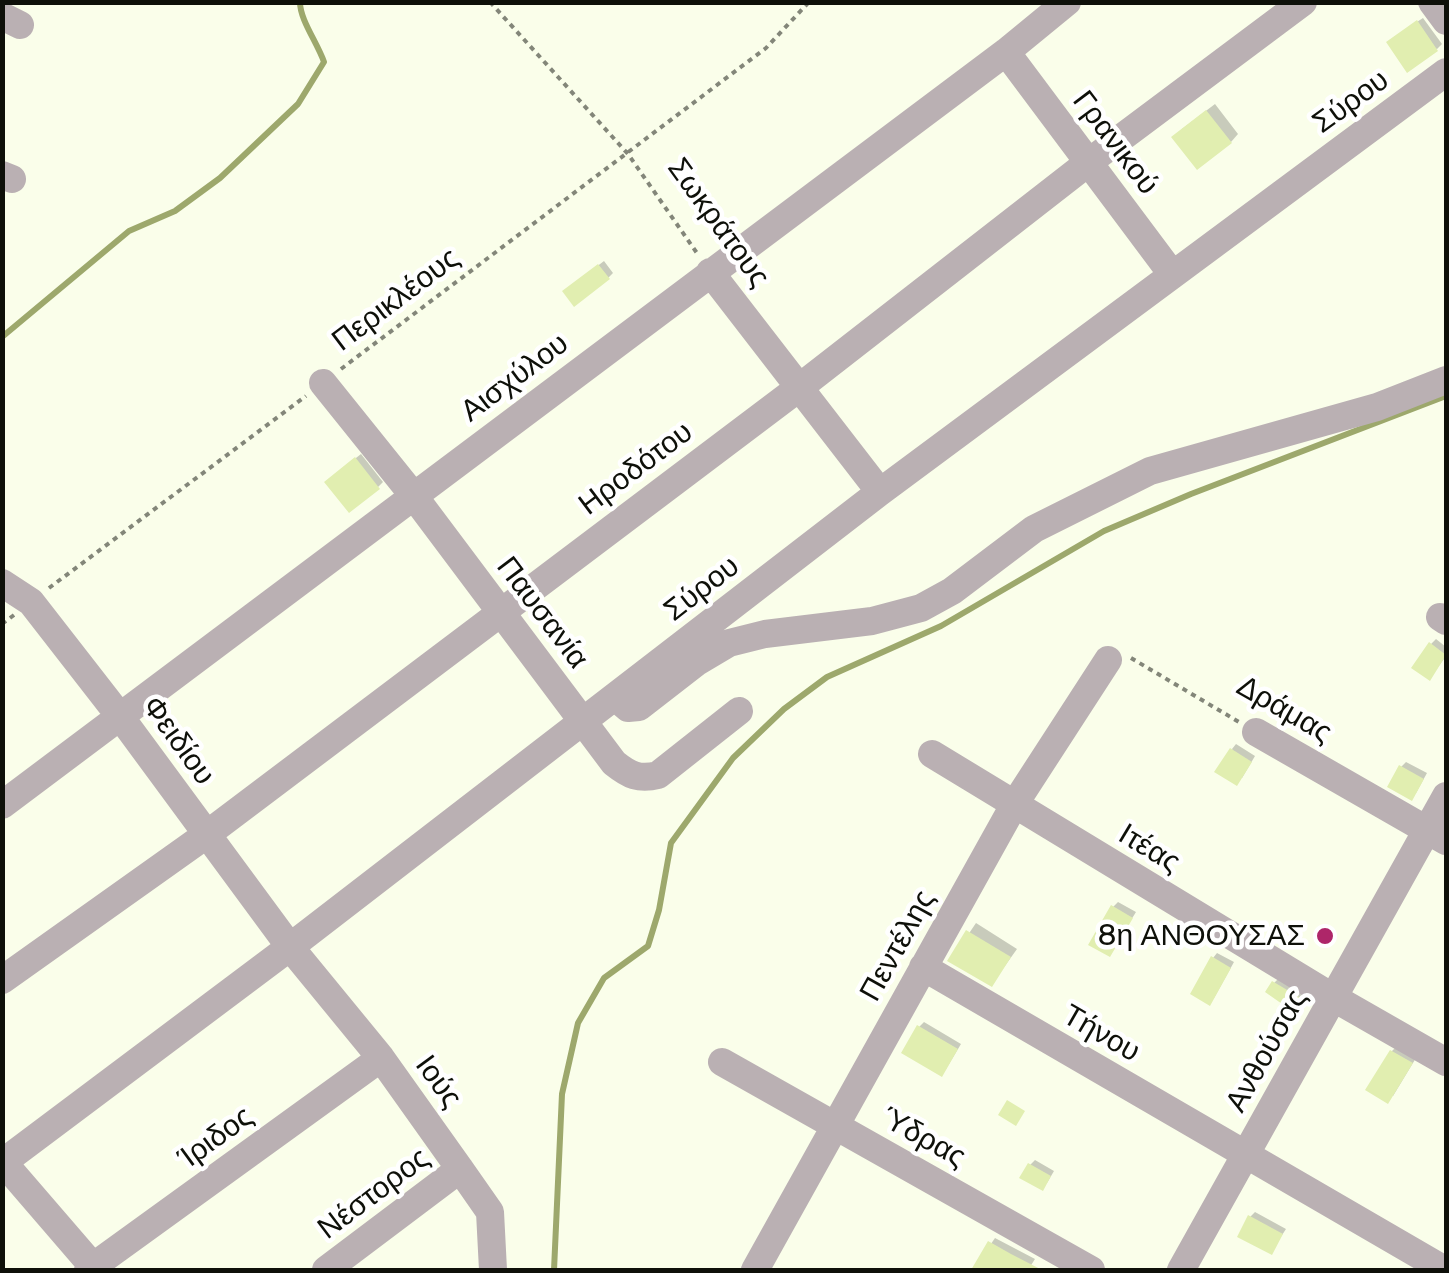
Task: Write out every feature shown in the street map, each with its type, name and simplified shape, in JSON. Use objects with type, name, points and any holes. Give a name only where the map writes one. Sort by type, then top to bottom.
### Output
[{"type":"street","name":"Αισχύλου","points":[[2,805],[122,719],[1067,2]]},
{"type":"street","name":"Ηροδότου","points":[[2,980],[206,835],[800,388],[1089,162],[1303,2]]},
{"type":"street","points":[[1432,2],[1446,22]]},
{"type":"street","name":"Γρανικού","points":[[1006,52],[1172,274]]},
{"type":"street","name":"Σύρου","points":[[3,1162],[290,947],[880,492],[1446,72]]},
{"type":"street","name":"Σωκράτους","points":[[710,272],[880,492]]},
{"type":"street","points":[[615,697],[628,708],[639,707],[712,652],[746,638],[847,625],[921,608],[952,591],[1034,529],[1139,476],[1201,454],[1377,407],[1446,380]]},
{"type":"street","name":"Παυσανία","points":[[323,383],[413,495],[614,763],[643,779],[658,774],[739,711]]},
{"type":"street","name":"Φειδίου","points":[[2,582],[30,602],[122,719],[290,947]]},
{"type":"street","name":"Πεντέλης","points":[[755,1270],[1014,806],[1108,660]]},
{"type":"street","name":"Δράμας","points":[[1256,732],[1437,835]]},
{"type":"street","name":"Ιτέας","points":[[932,754],[1446,1062]]},
{"type":"street","name":"Ανθούσας","points":[[1181,1270],[1334,998],[1437,835],[1446,796]]},
{"type":"street","name":"Ιούς","points":[[290,947],[381,1058],[490,1212],[493,1270]]},
{"type":"street","name":"Τήνου","points":[[923,967],[1445,1270]]},
{"type":"street","name":"Ίριδος","points":[[93,1269],[381,1058]]},
{"type":"street","name":"Ύδρας","points":[[722,1062],[1091,1270]]},
{"type":"street","points":[[3,1162],[93,1269]]},
{"type":"street","name":"Νέστορος","points":[[326,1270],[460,1170]]},
{"type":"path","name":"Σωκράτους","points":[[490,2],[628,154],[710,272]]},
{"type":"path","name":"Περικλέους","points":[[2,624],[766,48],[809,2]]},
{"type":"path","name":"Δράμας","points":[[1108,660],[1130,657],[1256,732]]},
{"type":"building","points":[[1417,20],[1438,51],[1407,73],[1386,42]]},
{"type":"building","points":[[1206,110],[1232,143],[1197,170],[1171,137]]},
{"type":"building","points":[[598,264],[610,279],[574,307],[562,291]]},
{"type":"building","points":[[355,457],[380,489],[349,513],[324,482]]},
{"type":"building","points":[[1429,642],[1446,655],[1430,681],[1411,668]]},
{"type":"building","points":[[1230,748],[1252,762],[1237,786],[1214,772]]},
{"type":"building","points":[[1399,765],[1424,779],[1412,801],[1387,787]]},
{"type":"building","points":[[1111,905],[1133,918],[1110,957],[1088,945]]},
{"type":"building","points":[[966,930],[1011,957],[992,987],[947,961]]},
{"type":"building","points":[[1211,956],[1231,968],[1210,1006],[1190,994]]},
{"type":"building","points":[[1272,981],[1304,1000],[1295,1013],[1265,992]]},
{"type":"building","points":[[917,1025],[958,1049],[942,1077],[901,1053]]},
{"type":"building","points":[[1390,1050],[1413,1063],[1388,1104],[1365,1090]]},
{"type":"building","points":[[1007,1100],[1025,1111],[1016,1126],[998,1115]]},
{"type":"building","points":[[1028,1163],[1051,1176],[1043,1191],[1019,1178]]},
{"type":"building","points":[[1248,1215],[1283,1234],[1272,1255],[1237,1237]]},
{"type":"building","points":[[988,1241],[1011,1254],[1042,1270],[971,1270]]},
{"type":"waterway","points":[[2,337],[129,231],[175,211],[220,178],[298,104],[324,62],[300,2]]},
{"type":"waterway","points":[[554,1270],[562,1094],[578,1023],[604,978],[648,946],[671,843],[733,758],[784,709],[827,677],[941,626],[1104,531],[1446,396]]},
{"type":"place","name":"8η ΑΝΘΟΥΣΑΣ","points":[[1325,936]]}]
